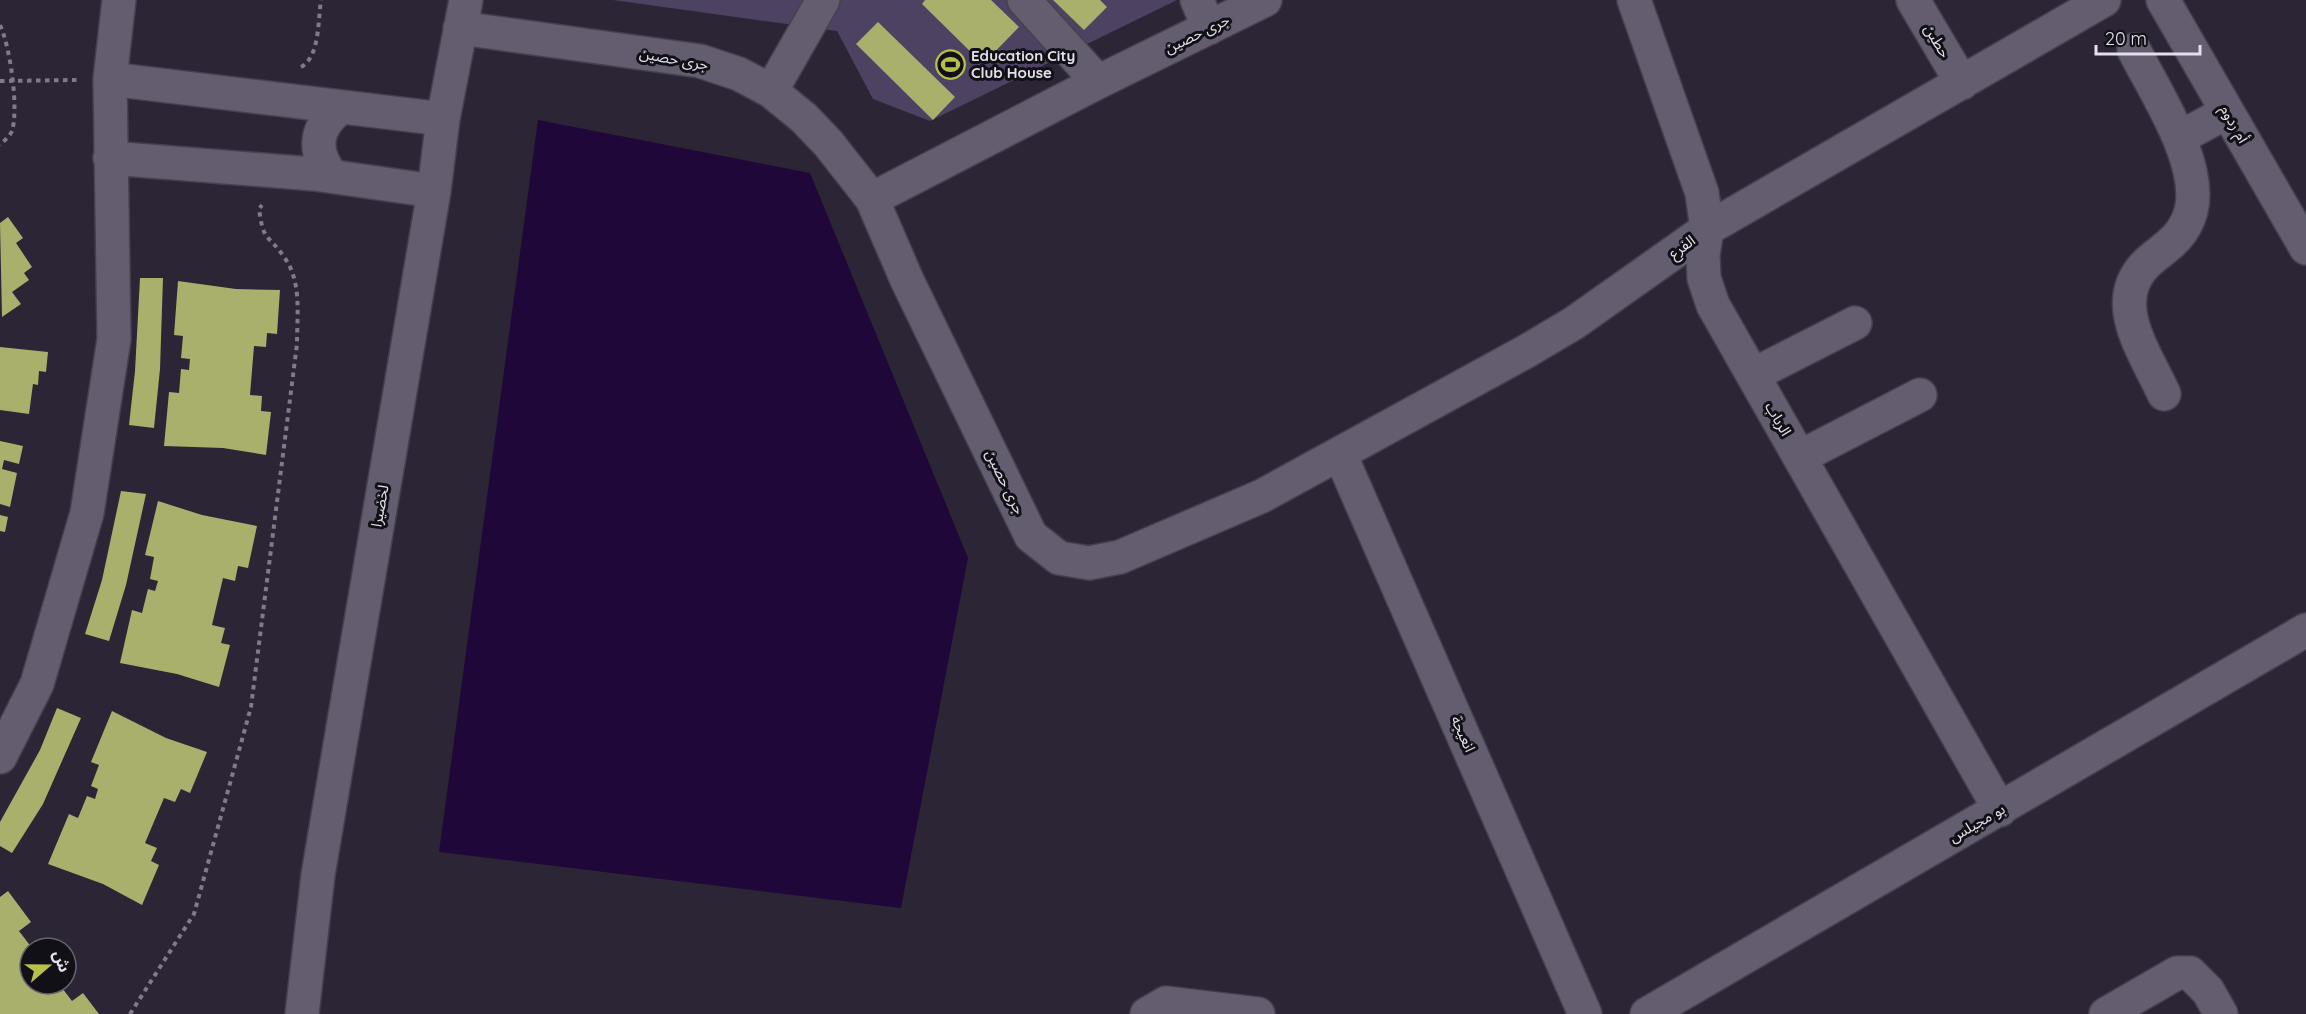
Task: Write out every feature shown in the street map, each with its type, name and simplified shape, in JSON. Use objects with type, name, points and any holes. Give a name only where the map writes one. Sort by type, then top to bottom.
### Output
[{"type":"street","points":[[0,757],[37,684],[87,513],[114,339],[110,79],[119,0]]},
{"type":"street","points":[[771,91],[823,0]]},
{"type":"street","points":[[1024,0],[1098,81]]},
{"type":"street","name":"جرى حصين","points":[[872,200],[1098,81],[1203,14],[1265,0]]},
{"type":"street","name":"الرباب","points":[[1634,0],[1702,193],[1707,229],[1703,255],[1704,278],[1713,305],[2000,810]]},
{"type":"street","name":"حطين","points":[[1913,0],[1962,83]]},
{"type":"street","name":"الفرع","points":[[1262,496],[1574,323],[1707,229],[2104,0]]},
{"type":"street","name":"أم ردوم","points":[[2163,0],[2306,248]]},
{"type":"street","name":"جرى حصين","points":[[463,14],[700,61],[739,74],[771,91],[804,118],[828,143],[872,200],[907,280],[1031,536],[1059,558],[1089,563],[1120,557],[1262,496]]},
{"type":"street","name":"لخضيرا","points":[[302,1014],[318,875],[434,191],[443,119],[463,14]]},
{"type":"street","points":[[2134,50],[2179,138],[2190,176],[2191,209],[2183,232],[2141,267],[2132,280],[2129,299],[2130,321],[2164,394]]},
{"type":"street","points":[[110,79],[443,119]]},
{"type":"street","points":[[332,176],[322,163],[317,147],[319,131],[328,117],[340,108]]},
{"type":"street","points":[[2179,138],[2227,112]]},
{"type":"street","points":[[110,158],[332,176],[434,191]]},
{"type":"street","points":[[1753,375],[1855,324]]},
{"type":"street","points":[[1800,457],[1920,395]]},
{"type":"street","name":"انعيجة","points":[[1340,454],[1585,1014]]},
{"type":"street","name":"بو مجيلس","points":[[1647,1014],[2306,630]]},
{"type":"street","points":[[2106,1014],[2177,973],[2190,973],[2208,991],[2221,1014]]},
{"type":"street","points":[[1147,1014],[1167,1003],[1175,1003],[1258,1014]]},
{"type":"path","points":[[283,100],[292,72],[309,63],[313,52],[321,0]]},
{"type":"path","points":[[0,25],[5,35],[14,81],[12,132],[0,145]]},
{"type":"path","points":[[0,81],[110,79]]},
{"type":"path","points":[[130,1014],[195,914],[252,707],[297,344],[296,284],[285,257],[263,235],[259,210],[268,197],[277,171]]},
{"type":"shaded area","name":"Education City Club House","points":[[613,0],[1177,0],[930,121],[873,99],[837,31]]},
{"type":"shaded area","points":[[538,120],[810,173],[968,558],[901,908],[439,852]]},
{"type":"building","points":[[925,0],[991,0],[1019,27],[983,64],[922,4]]},
{"type":"building","points":[[1053,0],[1100,0],[1107,7],[1084,30]]},
{"type":"building","points":[[878,22],[955,97],[933,120],[856,44]]},
{"type":"building","points":[[8,217],[23,238],[16,243],[32,267],[24,273],[29,280],[12,292],[21,304],[2,317],[0,223]]},
{"type":"building","points":[[140,278],[163,278],[160,369],[154,428],[129,425],[135,371]]},
{"type":"building","points":[[178,281],[236,289],[280,290],[277,334],[267,333],[266,347],[254,346],[250,395],[262,396],[261,411],[271,412],[266,455],[223,448],[164,446],[169,392],[179,393],[181,369],[189,370],[190,359],[181,358],[183,336],[174,335]]},
{"type":"building","points":[[0,347],[48,352],[46,372],[39,371],[38,385],[33,384],[29,414],[0,410]]},
{"type":"building","points":[[0,441],[23,446],[19,464],[4,460],[2,469],[17,473],[10,507],[0,504]]},
{"type":"building","points":[[121,491],[146,494],[126,585],[109,641],[85,634],[102,580]]},
{"type":"building","points":[[158,501],[202,515],[257,526],[248,568],[238,566],[235,581],[223,578],[212,625],[225,628],[221,643],[230,645],[219,687],[177,674],[120,663],[132,610],[142,613],[148,589],[155,591],[158,581],[150,579],[154,557],[145,555]]},
{"type":"building","points":[[0,515],[8,517],[5,532],[0,531]]},
{"type":"building","points":[[57,708],[81,718],[43,804],[12,853],[0,846],[0,822],[40,750]]},
{"type":"building","points":[[112,711],[166,738],[207,752],[190,793],[181,789],[175,802],[164,798],[145,843],[157,848],[151,861],[159,865],[142,905],[103,884],[48,864],[69,814],[78,818],[87,796],[95,799],[98,789],[91,786],[99,765],[91,762]]},
{"type":"building","points":[[8,891],[31,922],[19,931],[23,936],[18,936],[18,996],[68,996],[72,1001],[83,993],[99,1014],[0,1014],[0,897]]},
{"type":"place","name":"Education City Club House","points":[[950,65]]}]
